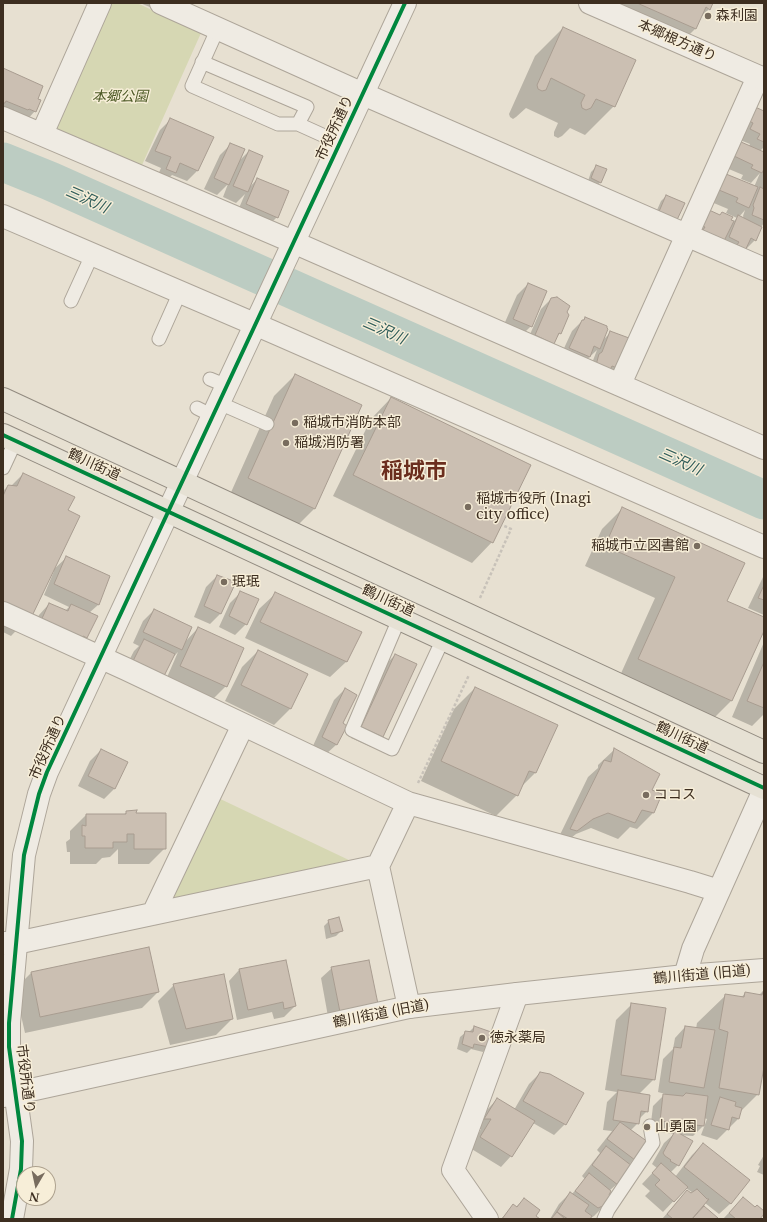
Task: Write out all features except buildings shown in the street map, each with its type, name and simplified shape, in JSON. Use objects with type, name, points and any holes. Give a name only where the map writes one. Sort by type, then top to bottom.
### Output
[{"type":"main road","name":"鶴川街道","points":[[3,399],[764,752]]},
{"type":"main road","name":"鶴川街道","points":[[9,438],[764,789]]},
{"type":"main road","points":[[400,619],[413,589]]},
{"type":"street","points":[[42,134],[100,3]]},
{"type":"street","points":[[161,3],[363,94],[764,269]]},
{"type":"street","name":"市役所通り","points":[[12,1219],[21,1169],[22,1141],[9,1094],[10,943],[24,856],[39,794],[47,772],[182,481],[212,403],[259,317],[405,3]]},
{"type":"street","name":"本郷根方通り","points":[[590,3],[762,72]]},
{"type":"street","points":[[620,384],[686,235],[762,72]]},
{"type":"street","points":[[3,118],[620,384],[764,448]]},
{"type":"street","points":[[3,216],[180,292],[259,317],[764,547]]},
{"type":"street","points":[[3,613],[408,803],[719,891]]},
{"type":"street","points":[[153,914],[243,725]]},
{"type":"street","points":[[685,976],[694,949],[764,789]]},
{"type":"street","points":[[408,803],[378,866],[409,1007]]},
{"type":"street","points":[[10,943],[378,866]]},
{"type":"street","name":"鶴川街道 (旧道)","points":[[9,1094],[409,1007],[685,976],[764,970]]},
{"type":"street","points":[[487,1219],[453,1170],[517,994]]},
{"type":"lane","points":[[218,28],[192,86],[278,124],[298,124],[340,143]]},
{"type":"lane","points":[[202,62],[306,107],[298,124]]},
{"type":"lane","points":[[71,301],[92,255]]},
{"type":"lane","points":[[159,339],[180,292]]},
{"type":"lane","points":[[212,403],[267,424]]},
{"type":"lane","points":[[3,468],[9,438]]},
{"type":"lane","points":[[400,619],[352,730],[392,748],[443,639]]},
{"type":"lane","points":[[604,1219],[608,1210],[653,1143],[650,1126]]},
{"type":"path","points":[[479,600],[511,529],[502,525]]},
{"type":"path","points":[[408,803],[472,671]]},
{"type":"green space","name":"本郷公園","points":[[111,3],[137,3],[201,33],[142,165],[54,129]]},
{"type":"green space","points":[[214,796],[351,861],[176,902],[169,896]]},
{"type":"waterway","name":"三沢川","points":[[3,162],[50,181],[764,500]]},
{"type":"cycle path","points":[[12,1219],[21,1169],[22,1141],[9,1047],[9,1023],[24,855],[39,794],[47,772],[405,3]]},
{"type":"cycle path","points":[[3,435],[764,788]]},
{"type":"place","name":"森利園","points":[[708,16]]},
{"type":"place","name":"稲城市消防本部","points":[[295,423]]},
{"type":"place","name":"稲城消防署","points":[[286,443]]},
{"type":"place","name":"稲城市役所 (Inagi city office)","points":[[468,507]]},
{"type":"place","name":"稲城市立図書館","points":[[697,546]]},
{"type":"place","name":"珉珉","points":[[224,582]]},
{"type":"place","name":"ココス","points":[[646,795]]},
{"type":"place","name":"徳永薬局","points":[[482,1038]]},
{"type":"place","name":"山勇園","points":[[647,1127]]},
{"type":"district","name":"稲城市","points":[[414,472]]}]
